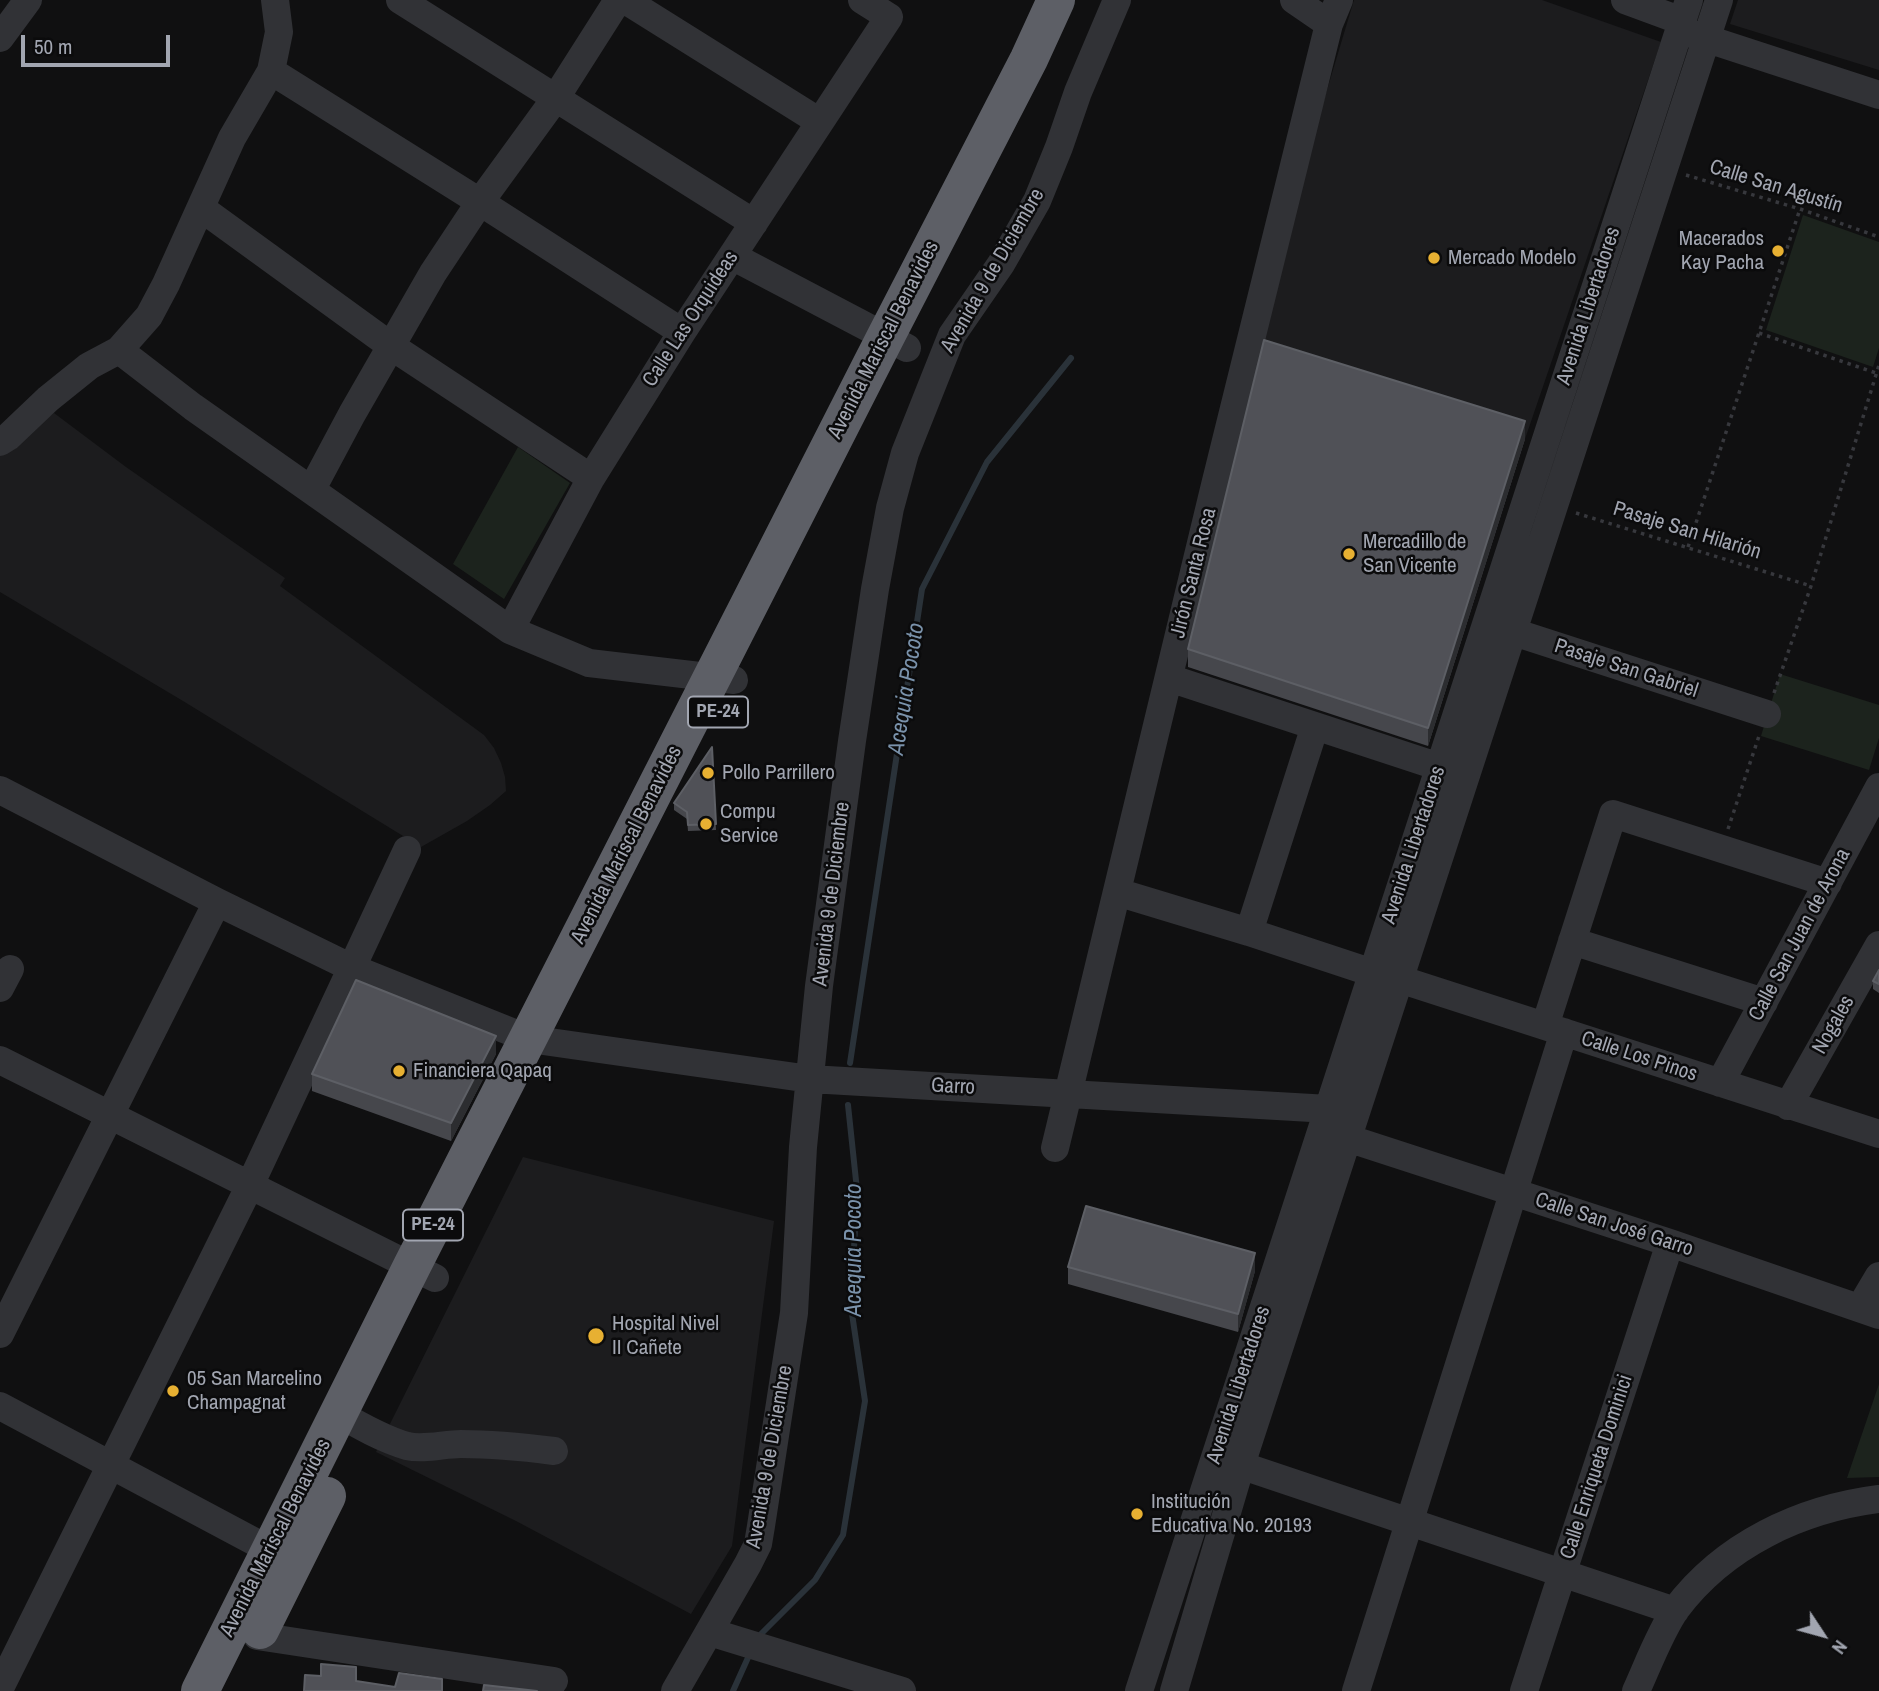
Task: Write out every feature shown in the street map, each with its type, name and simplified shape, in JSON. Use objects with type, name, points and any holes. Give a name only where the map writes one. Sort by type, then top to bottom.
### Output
[{"type":"highway","name":"Avenida Mariscal Benavides","points":[[896,343],[1056,0]]},
{"type":"highway","name":"Avenida Mariscal Benavides","points":[[200,1691],[282,1557],[723,678],[896,343],[1079,0]]},
{"type":"highway","name":"Avenida Mariscal Benavides","points":[[228,1691],[257,1636],[282,1557]]},
{"type":"street","points":[[0,38],[28,0]]},
{"type":"street","points":[[0,442],[89,366],[119,350],[149,316],[232,138],[271,71],[279,32],[275,0]]},
{"type":"street","points":[[279,32],[299,0]]},
{"type":"street","points":[[400,0],[754,223]]},
{"type":"street","points":[[312,489],[433,274],[480,202],[555,99],[618,0]]},
{"type":"street","points":[[625,0],[820,122]]},
{"type":"street","name":"Calle Las Orquideas","points":[[509,630],[591,478],[682,331],[889,17],[862,0]]},
{"type":"street","name":"Avenida 9 de Diciembre","points":[[675,1691],[758,1544],[794,1313],[803,1147],[819,986],[853,728],[890,508],[905,453],[952,335],[1001,264],[1037,201],[1078,92],[1117,0]]},
{"type":"street","points":[[1294,0],[1334,12]]},
{"type":"street","points":[[1625,0],[1684,17],[1706,39],[1879,94]]},
{"type":"street","name":"Avenida Libertadores","points":[[1139,1691],[1228,1461],[1344,1121],[1386,976],[1453,771],[1513,632],[1719,0]]},
{"type":"street","name":"Jirón Santa Rosa","points":[[1055,1148],[1334,12]]},
{"type":"street","name":"Avenida Libertadores","points":[[1453,771],[1486,623],[1684,17]]},
{"type":"street","points":[[271,71],[682,331]]},
{"type":"street","points":[[201,208],[391,346],[591,478]]},
{"type":"street","points":[[732,256],[896,343]]},
{"type":"street","points":[[119,350],[193,407],[509,630],[589,663],[723,678]]},
{"type":"street","name":"Pasaje San Gabriel","points":[[1486,623],[1767,714]]},
{"type":"street","points":[[1169,678],[1453,771]]},
{"type":"street","points":[[1249,932],[1315,726]]},
{"type":"street","name":"Calle San Juan de Arona","points":[[1720,1083],[1879,787]]},
{"type":"street","name":"Garro","points":[[0,790],[216,902],[352,968],[541,1041],[810,1079],[1069,1093],[1344,1121]]},
{"type":"street","points":[[1356,1691],[1513,1193],[1554,1029],[1572,941],[1613,814],[1828,883]]},
{"type":"street","points":[[0,1688],[250,1185],[407,850]]},
{"type":"street","name":"Calle Los Pinos","points":[[1117,892],[1879,1134]]},
{"type":"street","points":[[0,1334],[216,902]]},
{"type":"street","points":[[1572,941],[1764,1002]]},
{"type":"street","name":"Nogales","points":[[1788,1106],[1879,945]]},
{"type":"street","points":[[0,1060],[424,1272]]},
{"type":"street","name":"Calle San José Garro","points":[[1344,1121],[1513,1193],[1870,1311]]},
{"type":"street","name":"Calle Enriqueta Dominici","points":[[1524,1691],[1670,1243]]},
{"type":"street","points":[[1870,1311],[1879,1276]]},
{"type":"street","points":[[0,1406],[282,1557]]},
{"type":"street","points":[[349,1420],[408,1446],[502,1445],[554,1451]]},
{"type":"street","points":[[1228,1461],[1675,1611]]},
{"type":"street","name":"Avenida Libertadores","points":[[1174,1691],[1228,1461]]},
{"type":"street","points":[[1636,1691],[1675,1611],[1695,1587],[1729,1555],[1754,1539],[1791,1522],[1834,1508],[1879,1499]]},
{"type":"street","points":[[710,1632],[902,1691]]},
{"type":"street","points":[[257,1636],[554,1681]]},
{"type":"path","name":"Calle San Agustín","points":[[1664,168],[1800,209],[1879,237]]},
{"type":"path","points":[[1688,547],[1800,209]]},
{"type":"path","points":[[1759,333],[1878,374]]},
{"type":"path","points":[[1722,848],[1811,586],[1879,365]]},
{"type":"path","name":"Pasaje San Hilarión","points":[[1554,507],[1811,586]]},
{"type":"shaded area","name":"Mercado Modelo","points":[[1354,0],[1542,0],[1661,42],[1525,439],[1257,356],[1306,160]]},
{"type":"shaded area","points":[[1738,0],[1879,0],[1879,70],[1730,24]]},
{"type":"shaded area","points":[[1803,215],[1879,242],[1879,348],[1873,367],[1766,330]]},
{"type":"shaded area","points":[[54,413],[285,578],[280,586],[484,735],[501,763],[506,791],[467,821],[421,847],[0,592],[0,449]]},
{"type":"shaded area","points":[[518,447],[570,483],[504,599],[453,564]]},
{"type":"shaded area","points":[[1780,674],[1879,705],[1879,738],[1869,770],[1761,736]]},
{"type":"shaded area","name":"Hospital Nivel II Cañete","points":[[523,1157],[774,1221],[732,1546],[691,1614],[516,1521],[376,1452]]},
{"type":"shaded area","points":[[1879,1384],[1879,1477],[1847,1478]]},
{"type":"building","name":"Mercadillo de San Vicente","points":[[1264,340],[1525,421],[1428,728],[1188,649]]},
{"type":"building","points":[[712,747],[716,824],[688,825],[687,812],[674,803]]},
{"type":"building","points":[[1879,970],[1879,984],[1873,981]]},
{"type":"building","name":"Financiera Qapaq","points":[[356,980],[496,1036],[451,1123],[312,1074]]},
{"type":"building","points":[[1086,1206],[1255,1253],[1238,1314],[1068,1267]]},
{"type":"building","points":[[321,1664],[356,1667],[356,1681],[395,1687],[399,1673],[442,1679],[442,1691],[304,1691],[305,1675],[321,1676]]},
{"type":"building","points":[[484,1685],[537,1691],[483,1691]]},
{"type":"waterway","name":"Acequia Pocoto","points":[[850,1063],[922,589],[987,462],[1071,358]]},
{"type":"waterway","name":"Acequia Pocoto","points":[[757,1638],[815,1580],[843,1535],[865,1401],[851,1307],[857,1190],[848,1105]]},
{"type":"waterway","name":"Acequia Pocoto","points":[[733,1691],[751,1651]]},
{"type":"place","name":"Macerados Kay Pacha","points":[[1778,251]]},
{"type":"place","name":"Mercado Modelo","points":[[1434,258]]},
{"type":"place","name":"Mercadillo de San Vicente","points":[[1349,554]]},
{"type":"place","name":"Pollo Parrillero","points":[[708,773]]},
{"type":"place","name":"Compu Service","points":[[706,824]]},
{"type":"place","name":"Financiera Qapaq","points":[[399,1071]]},
{"type":"place","name":"Hospital Nivel II Cañete","points":[[596,1336]]},
{"type":"place","name":"05 San Marcelino Champagnat","points":[[173,1391]]},
{"type":"place","name":"Institución Educativa No. 20193","points":[[1137,1514]]}]
